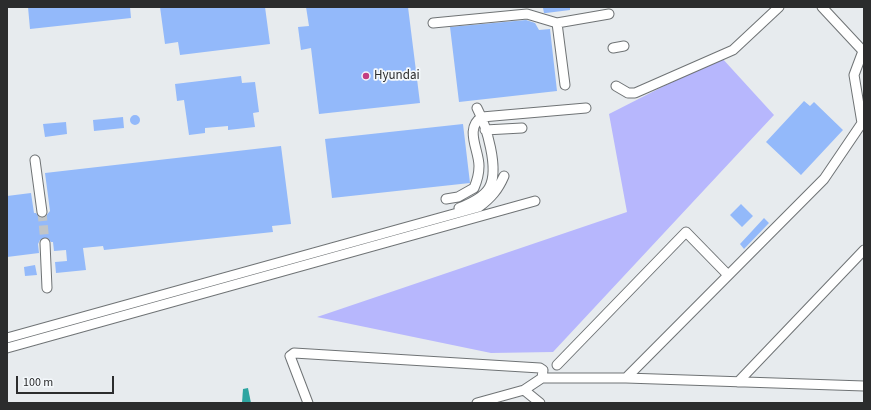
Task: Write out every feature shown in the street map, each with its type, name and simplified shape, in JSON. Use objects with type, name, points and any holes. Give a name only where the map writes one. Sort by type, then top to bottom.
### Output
[{"type":"lane","points":[[616,86],[628,93],[635,93],[733,50],[779,7]]},
{"type":"lane","points":[[626,378],[824,179],[862,123],[854,75],[863,51],[822,7]]},
{"type":"lane","points":[[433,23],[527,14],[557,23],[609,14]]},
{"type":"lane","points":[[557,23],[565,85]]},
{"type":"lane","points":[[613,48],[624,46]]},
{"type":"lane","points":[[407,227],[430,216],[460,208],[481,197],[489,187],[494,169],[482,117],[477,108]]},
{"type":"lane","points":[[446,199],[458,197],[474,188],[479,166],[473,127],[476,121],[482,117],[586,108]]},
{"type":"lane","points":[[485,130],[522,128]]},
{"type":"lane","points":[[35,160],[42,212]]},
{"type":"lane","points":[[7,338],[479,207],[490,199],[499,189],[504,176]]},
{"type":"lane","points":[[7,348],[535,201]]},
{"type":"lane","points":[[557,365],[686,232],[728,275]]},
{"type":"lane","points":[[45,243],[47,288]]},
{"type":"lane","points":[[738,382],[864,250]]},
{"type":"lane","points":[[308,403],[290,356],[294,353],[540,368],[543,370],[542,378]]},
{"type":"lane","points":[[477,403],[524,390],[542,378],[626,378],[864,386]]},
{"type":"lane","points":[[524,390],[540,403]]},
{"type":"shaded area","points":[[721,57],[774,115],[553,352],[491,353],[317,317],[627,212],[609,114]]},
{"type":"shaded area","points":[[248,388],[251,403],[242,403],[243,389]]},
{"type":"building","points":[[28,7],[130,7],[131,18],[30,29]]},
{"type":"building","points":[[160,7],[265,7],[270,44],[180,55],[178,42],[165,44]]},
{"type":"building","name":"Hyundai","points":[[306,7],[408,7],[420,103],[319,114],[311,48],[301,50],[298,27],[309,26]]},
{"type":"building","points":[[570,7],[570,10],[546,13],[544,13],[543,8]]},
{"type":"building","points":[[526,20],[535,23],[539,30],[550,29],[557,91],[459,102],[450,27]]},
{"type":"building","points":[[241,76],[242,83],[255,82],[259,112],[253,113],[255,127],[228,130],[228,126],[205,128],[205,133],[189,135],[184,100],[177,101],[175,84]]},
{"type":"building","points":[[804,101],[810,106],[814,102],[843,130],[801,175],[766,142]]},
{"type":"building","points":[[133,115],[137,115],[139,116],[139,124],[133,125],[130,122],[130,118]]},
{"type":"building","points":[[123,117],[124,128],[94,131],[93,120]]},
{"type":"building","points":[[66,122],[67,134],[45,137],[43,124]]},
{"type":"building","points":[[463,124],[470,183],[332,198],[325,139]]},
{"type":"building","points":[[281,146],[291,224],[272,226],[273,232],[104,250],[103,246],[83,248],[86,270],[56,273],[55,262],[67,261],[66,250],[54,251],[53,242],[47,238],[40,240],[38,244],[39,253],[7,257],[7,196],[31,193],[34,213],[36,213],[40,218],[45,217],[50,211],[45,173]]},
{"type":"building","points":[[741,204],[753,216],[742,227],[730,215]]},
{"type":"building","points":[[764,218],[769,223],[744,249],[740,244]]},
{"type":"building","points":[[35,265],[37,275],[25,276],[24,267]]},
{"type":"tunnel","points":[[42,212],[45,243]]},
{"type":"place","name":"Hyundai","points":[[366,76]]}]
